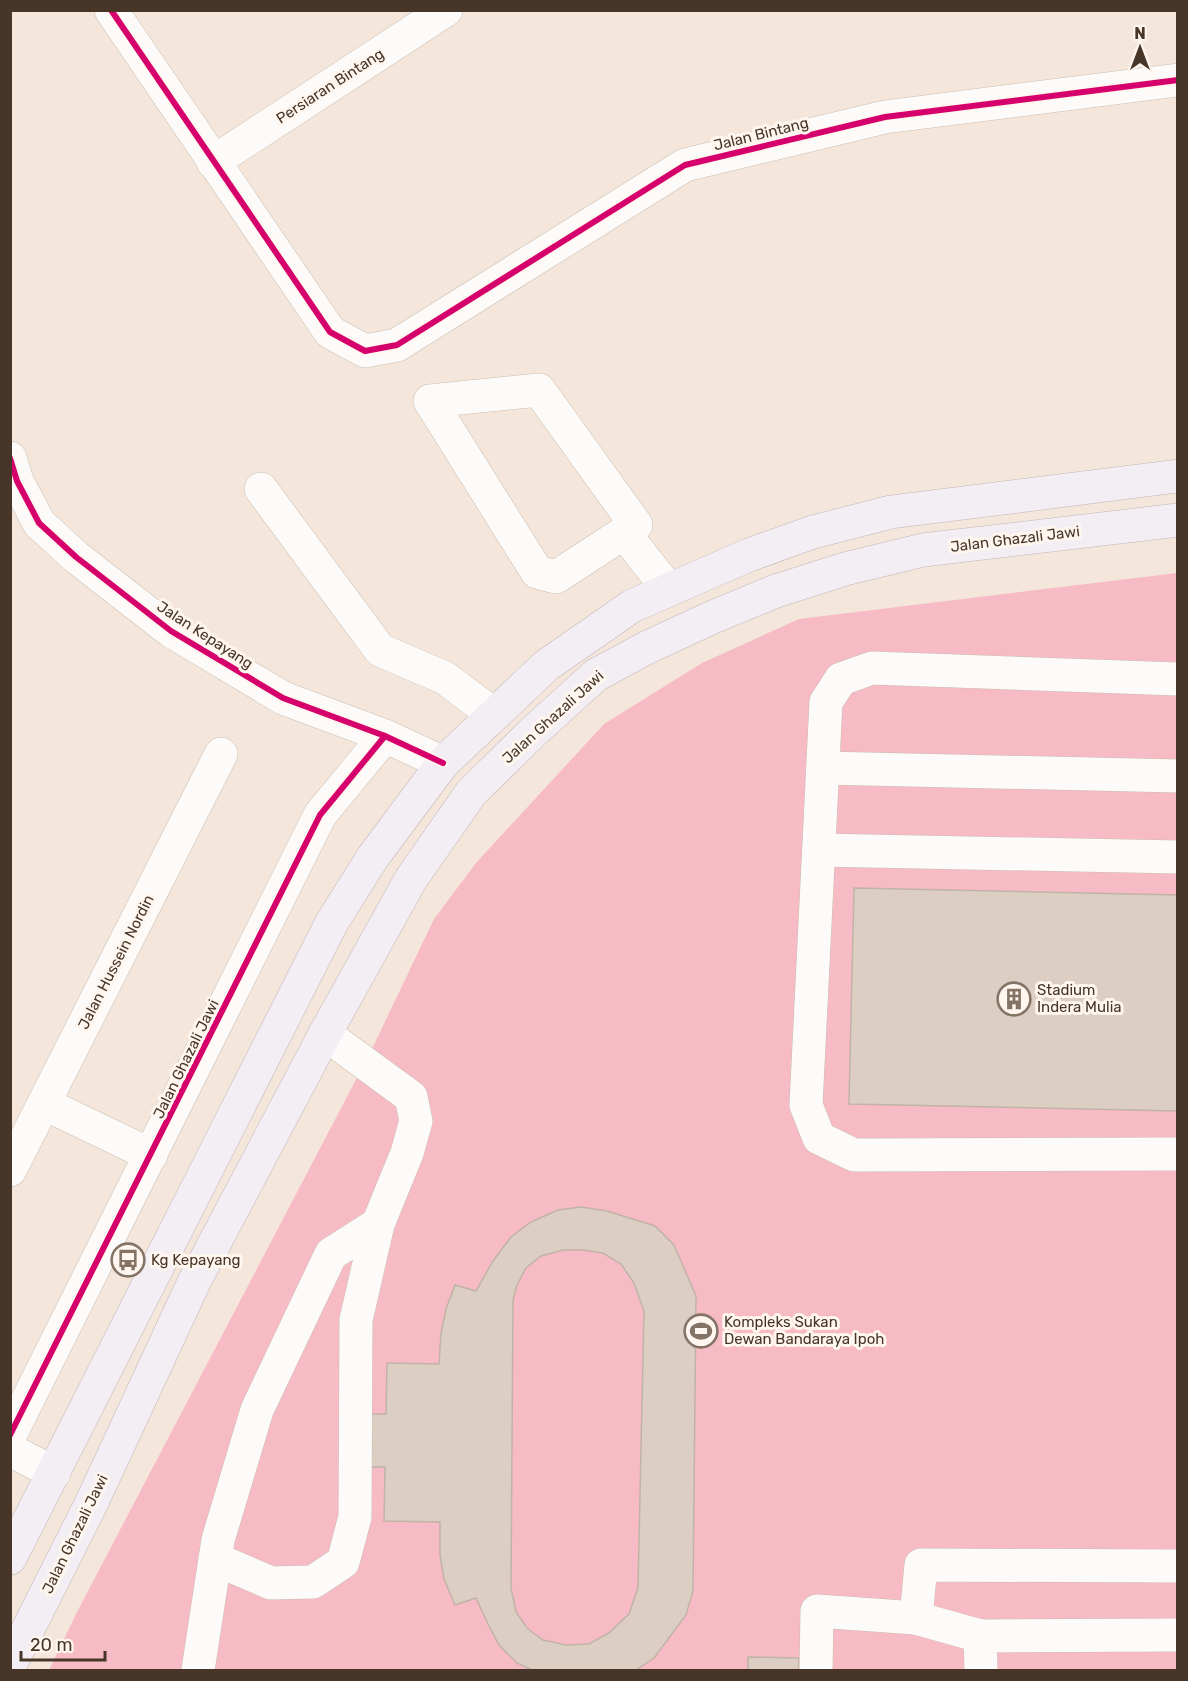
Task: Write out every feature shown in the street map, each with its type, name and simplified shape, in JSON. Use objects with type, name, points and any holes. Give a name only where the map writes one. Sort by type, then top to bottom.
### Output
[{"type":"main road","points":[[10,1558],[332,922],[373,857],[443,763],[547,665],[632,606],[749,555],[813,532],[891,512],[1178,476]]},
{"type":"main road","name":"Jalan Ghazali Jawi","points":[[10,1665],[91,1504],[195,1280],[325,1034],[411,879],[471,793],[533,732],[596,675],[712,616],[776,591],[845,569],[923,550],[1178,520]]},
{"type":"main road","points":[[443,763],[458,765],[473,761],[556,690],[596,675]]},
{"type":"main road","points":[[54,1473],[73,1466],[92,1452],[99,1445],[123,1397],[143,1392]]},
{"type":"main road","points":[[38,1610],[31,1596],[34,1575],[60,1520],[62,1506],[61,1486],[54,1473]]},
{"type":"street","points":[[111,10],[213,162]]},
{"type":"street","name":"Persiaran Bintang","points":[[213,162],[446,10]]},
{"type":"street","name":"Jalan Bintang","points":[[213,162],[330,332],[364,351],[397,345],[685,165],[885,117],[1178,80]]},
{"type":"street","points":[[539,390],[636,525],[624,533],[556,577],[537,572],[430,401],[539,390]]},
{"type":"street","name":"Jalan Kepayang","points":[[10,458],[16,481],[39,523],[76,557],[171,631],[283,698],[385,736],[443,763]]},
{"type":"street","points":[[261,489],[380,650],[445,678],[494,715]]},
{"type":"street","points":[[624,533],[669,590]]},
{"type":"street","points":[[1178,679],[872,668],[841,679],[826,702],[806,1105],[819,1138],[854,1155],[1178,1154]]},
{"type":"street","name":"Jalan Ghazali Jawi","points":[[10,1435],[320,815],[385,736]]},
{"type":"street","name":"Jalan Hussein Nordin","points":[[14,1155],[45,1104],[221,754]]},
{"type":"street","points":[[823,768],[1178,776]]},
{"type":"street","points":[[819,850],[1178,857]]},
{"type":"street","points":[[215,1559],[271,1582],[313,1582],[343,1562],[355,1517],[356,1320],[378,1224],[407,1153],[416,1121],[411,1097],[325,1034]]},
{"type":"street","points":[[45,1104],[151,1155]]},
{"type":"street","points":[[198,1671],[218,1540],[256,1410],[331,1254],[378,1224]]},
{"type":"street","points":[[10,1450],[54,1473]]},
{"type":"street","points":[[916,1618],[921,1565],[1178,1566]]},
{"type":"street","points":[[816,1671],[817,1611],[916,1618],[980,1636],[1178,1635]]},
{"type":"street","points":[[980,1636],[981,1671]]},
{"type":"shaded area","name":"Kompleks Sukan Dewan Bandaraya Ipoh","points":[[1177,573],[1177,1670],[49,1670],[77,1612],[371,1051],[434,919],[476,863],[604,724],[702,663],[799,619]]},
{"type":"building","name":"Stadium Indera Mulia","points":[[854,888],[1178,895],[1178,1111],[849,1104]]},
{"type":"building","points":[[581,1207],[607,1211],[655,1226],[674,1245],[696,1296],[693,1591],[686,1615],[654,1658],[636,1670],[532,1670],[517,1663],[499,1645],[476,1598],[455,1605],[444,1579],[440,1555],[440,1522],[384,1521],[385,1467],[364,1467],[365,1414],[386,1414],[387,1363],[439,1364],[441,1333],[446,1309],[455,1285],[476,1291],[493,1261],[511,1237],[531,1222],[558,1210]],"holes":[[[563,1250],[603,1253],[621,1264],[634,1283],[644,1311],[638,1588],[629,1614],[609,1633],[589,1644],[566,1645],[543,1640],[527,1628],[516,1612],[511,1588],[513,1300],[517,1285],[526,1268],[541,1256]]]},
{"type":"building","points":[[748,1657],[799,1658],[799,1670],[748,1670]]},
{"type":"cycle path","points":[[111,10],[330,332],[365,351],[397,345],[685,165],[885,117],[1178,80]]},
{"type":"cycle path","points":[[10,458],[17,481],[39,523],[76,557],[171,631],[283,698],[385,736],[443,763]]},
{"type":"cycle path","points":[[10,1435],[320,815],[385,736]]},
{"type":"place","name":"Stadium Indera Mulia","points":[[1014,999]]},
{"type":"place","name":"Kg Kepayang","points":[[128,1260]]},
{"type":"place","name":"Kompleks Sukan Dewan Bandaraya Ipoh","points":[[701,1331]]}]
